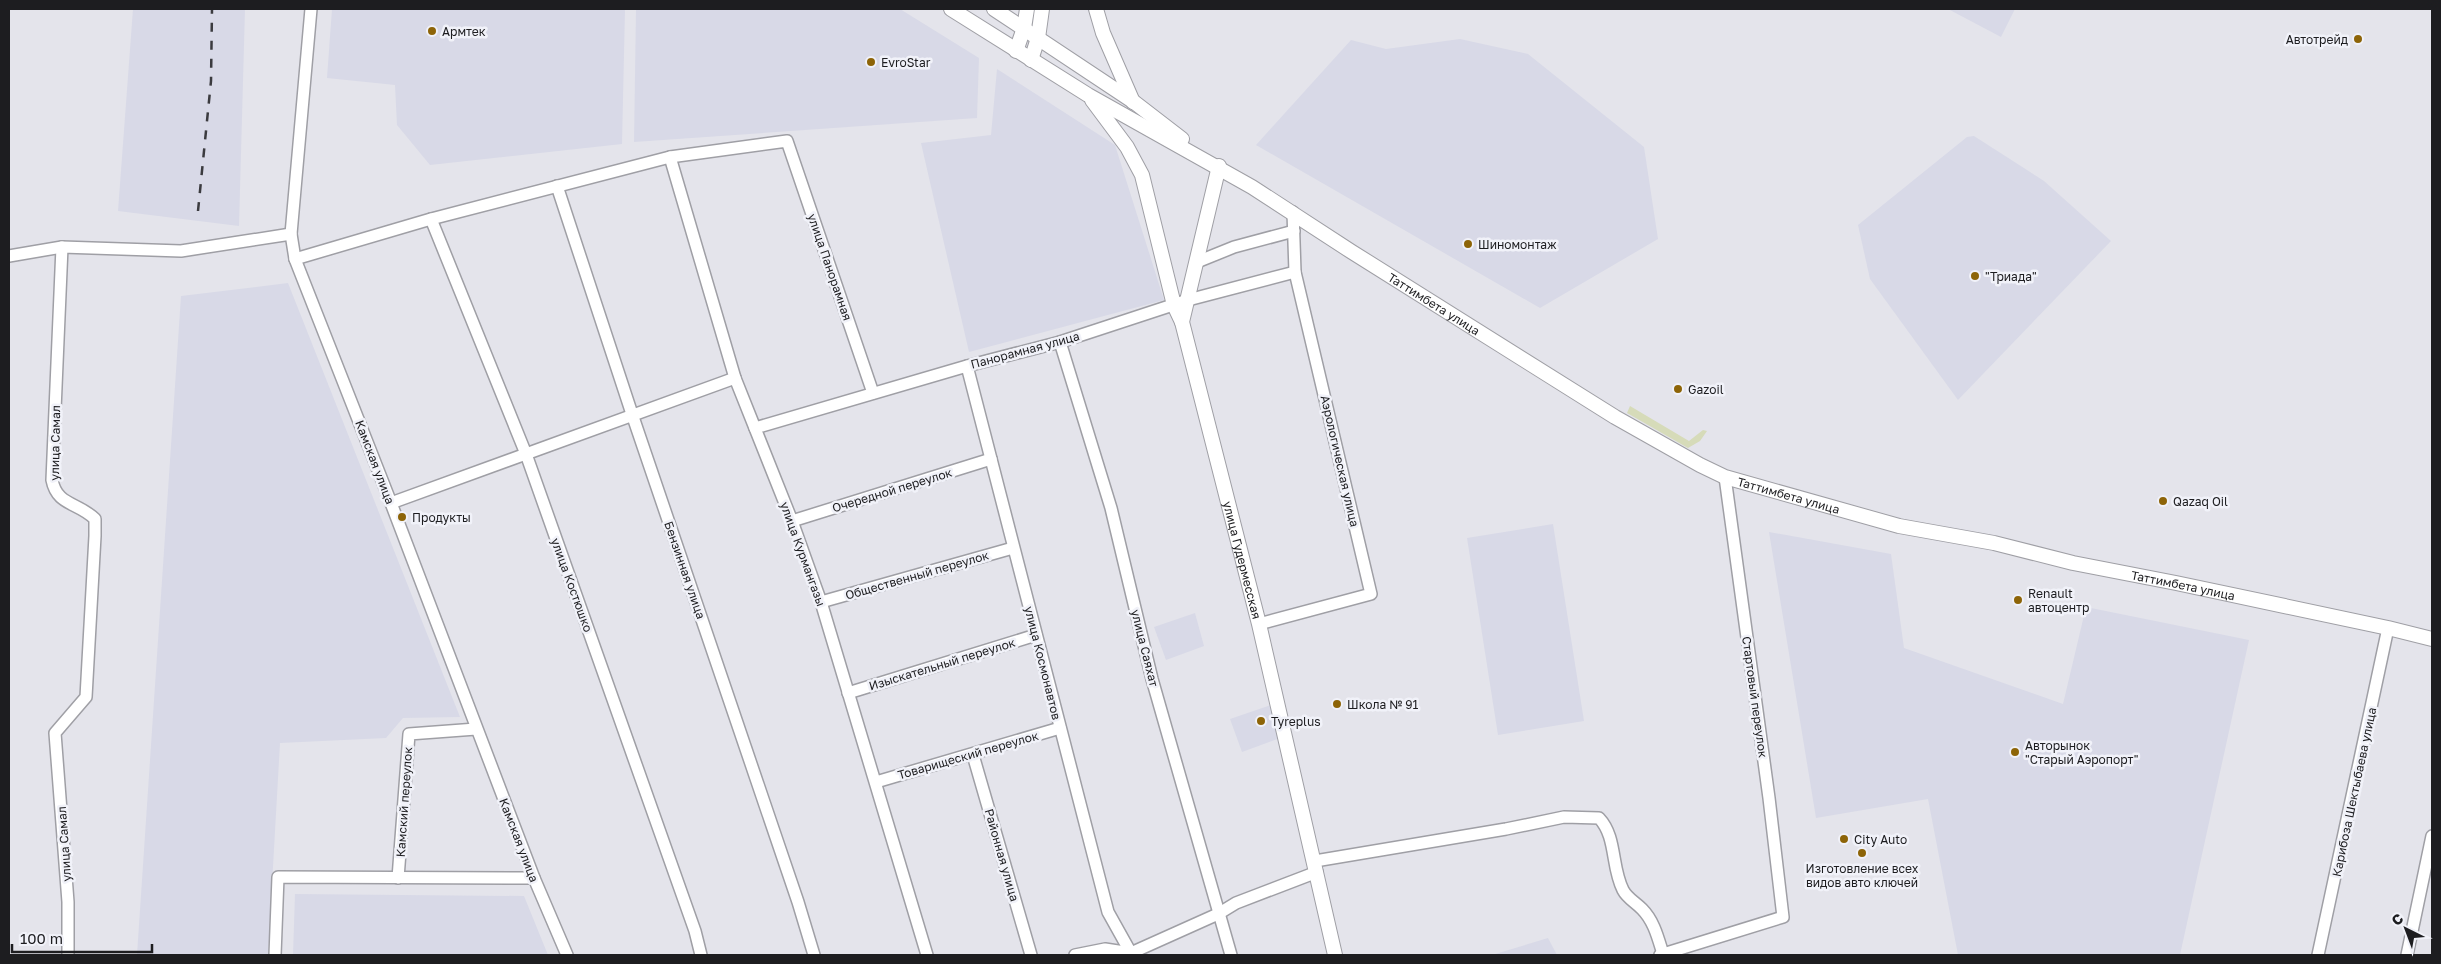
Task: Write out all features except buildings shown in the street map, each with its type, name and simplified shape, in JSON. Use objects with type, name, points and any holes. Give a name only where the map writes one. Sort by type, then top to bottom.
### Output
[{"type":"main road","points":[[951,9],[1088,95],[1219,166]]},
{"type":"main road","points":[[994,9],[1134,102],[1219,166]]},
{"type":"main road","points":[[1016,51],[1024,28],[1027,9]]},
{"type":"main road","points":[[1031,60],[1038,38],[1042,9]]},
{"type":"main road","points":[[1096,9],[1134,102]]},
{"type":"main road","points":[[1088,95],[1127,148],[1142,175],[1174,305],[1182,322]]},
{"type":"main road","name":"Таттимбета улица","points":[[1219,166],[1615,417],[1700,466],[1725,477],[1899,526],[1994,543],[2073,563],[2388,628],[2432,640]]},
{"type":"main road","name":"улица Гудермесская","points":[[1219,166],[1182,322],[1258,624],[1316,866],[1335,955]]},
{"type":"street","name":"Камская улица","points":[[310,9],[291,234],[295,259],[391,503],[534,878],[567,955]]},
{"type":"street","name":"улица Панорамная","points":[[670,157],[787,141],[873,393]]},
{"type":"street","points":[[295,259],[431,219],[670,157]]},
{"type":"street","name":"улица Курмангазы","points":[[670,157],[735,378],[792,521],[821,602],[927,955]]},
{"type":"street","name":"Бензинная улица","points":[[557,186],[632,414],[798,902],[814,955]]},
{"type":"street","name":"Аэрологическая улица","points":[[1258,624],[1371,594],[1295,272],[1293,212]]},
{"type":"street","name":"улица Костюшко","points":[[431,219],[526,454],[695,931],[701,955]]},
{"type":"street","points":[[1196,262],[1234,247],[1294,231]]},
{"type":"street","points":[[9,256],[62,247],[181,251],[291,234]]},
{"type":"street","name":"улица Самал","points":[[62,247],[52,480],[55,492],[64,500],[86,510],[95,519],[86,697],[55,733],[68,902],[68,955]]},
{"type":"street","name":"Панорамная улица","points":[[755,428],[967,366],[1060,342],[1188,300],[1295,272]]},
{"type":"street","name":"улица Саяхат","points":[[1060,342],[1111,508],[1152,679],[1231,955]]},
{"type":"street","name":"улица Космонавтов","points":[[967,366],[1108,912],[1132,954]]},
{"type":"street","points":[[391,503],[735,378]]},
{"type":"street","name":"Очередной переулок","points":[[792,521],[991,459]]},
{"type":"street","name":"Стартовый переулок","points":[[1662,954],[1783,917],[1768,788],[1725,477]]},
{"type":"street","name":"Общественный переулок","points":[[821,602],[1014,548]]},
{"type":"street","name":"Карибоза Шектыбаева улица","points":[[2318,955],[2388,628]]},
{"type":"street","name":"Изыскательный переулок","points":[[848,693],[1036,635]]},
{"type":"street","name":"Товарищеский переулок","points":[[876,782],[1060,728]]},
{"type":"street","name":"Камский переулок","points":[[398,878],[409,734],[476,729]]},
{"type":"street","name":"Районная улица","points":[[973,755],[1030,955]]},
{"type":"street","points":[[1076,955],[1105,949],[1132,954],[1316,866],[1564,817],[1599,818],[1608,827],[1622,890],[1630,900],[1642,909],[1655,928],[1662,954]]},
{"type":"street","points":[[2407,955],[2432,836]]},
{"type":"street","points":[[275,955],[278,877],[534,878]]},
{"type":"shaded area","points":[[133,9],[245,9],[239,226],[118,211]]},
{"type":"shaded area","points":[[332,9],[625,9],[622,144],[430,165],[397,125],[395,85],[327,78]]},
{"type":"shaded area","points":[[636,9],[900,9],[979,58],[977,118],[634,142]]},
{"type":"shaded area","points":[[1948,9],[2015,9],[2001,37]]},
{"type":"shaded area","points":[[1460,39],[1528,54],[1644,147],[1658,239],[1540,308],[1256,145],[1351,40],[1386,49]]},
{"type":"shaded area","points":[[997,69],[1115,145],[1164,300],[969,352],[921,143],[991,135]]},
{"type":"shaded area","points":[[1974,136],[2044,181],[2111,241],[1958,400],[1870,279],[1858,225],[1967,137]]},
{"type":"shaded area","points":[[288,283],[460,717],[403,718],[386,738],[280,743],[268,955],[137,955],[181,296]]},
{"type":"shaded area","points":[[1553,524],[1584,721],[1498,735],[1467,538]]},
{"type":"shaded area","name":"Авторынок \"Старый Аэропорт\"","points":[[1769,532],[1891,554],[1904,648],[2063,704],[2086,607],[2249,640],[2180,955],[1958,955],[1928,799],[1816,818]]},
{"type":"shaded area","points":[[1195,613],[1204,646],[1166,660],[1154,627]]},
{"type":"shaded area","points":[[1271,705],[1280,738],[1242,752],[1230,719]]},
{"type":"shaded area","points":[[295,894],[524,896],[548,955],[293,955]]},
{"type":"shaded area","points":[[1548,938],[1557,955],[1492,955]]},
{"type":"green space","points":[[1630,406],[1689,441],[1703,430],[1707,431],[1700,441],[1688,448],[1627,413]]},
{"type":"railway","points":[[198,211],[211,81],[212,9]]},
{"type":"place","name":"Армтек","points":[[432,31]]},
{"type":"place","name":"Автотрейд","points":[[2358,39]]},
{"type":"place","name":"EvroStar","points":[[871,62]]},
{"type":"place","name":"Шиномонтаж","points":[[1468,244]]},
{"type":"place","name":"\"Триада\"","points":[[1975,276]]},
{"type":"place","name":"Gazoil","points":[[1678,389]]},
{"type":"place","name":"Qazaq Oil","points":[[2163,501]]},
{"type":"place","name":"Продукты","points":[[402,517]]},
{"type":"place","name":"Renault автоцентр","points":[[2018,600]]},
{"type":"place","name":"Школа № 91","points":[[1337,704]]},
{"type":"place","name":"Tyreplus","points":[[1261,721]]},
{"type":"place","name":"Авторынок \"Старый Аэропорт\"","points":[[2015,752]]},
{"type":"place","name":"City Auto","points":[[1844,839]]},
{"type":"place","name":"Изготовление всех видов авто ключей","points":[[1862,853]]}]
